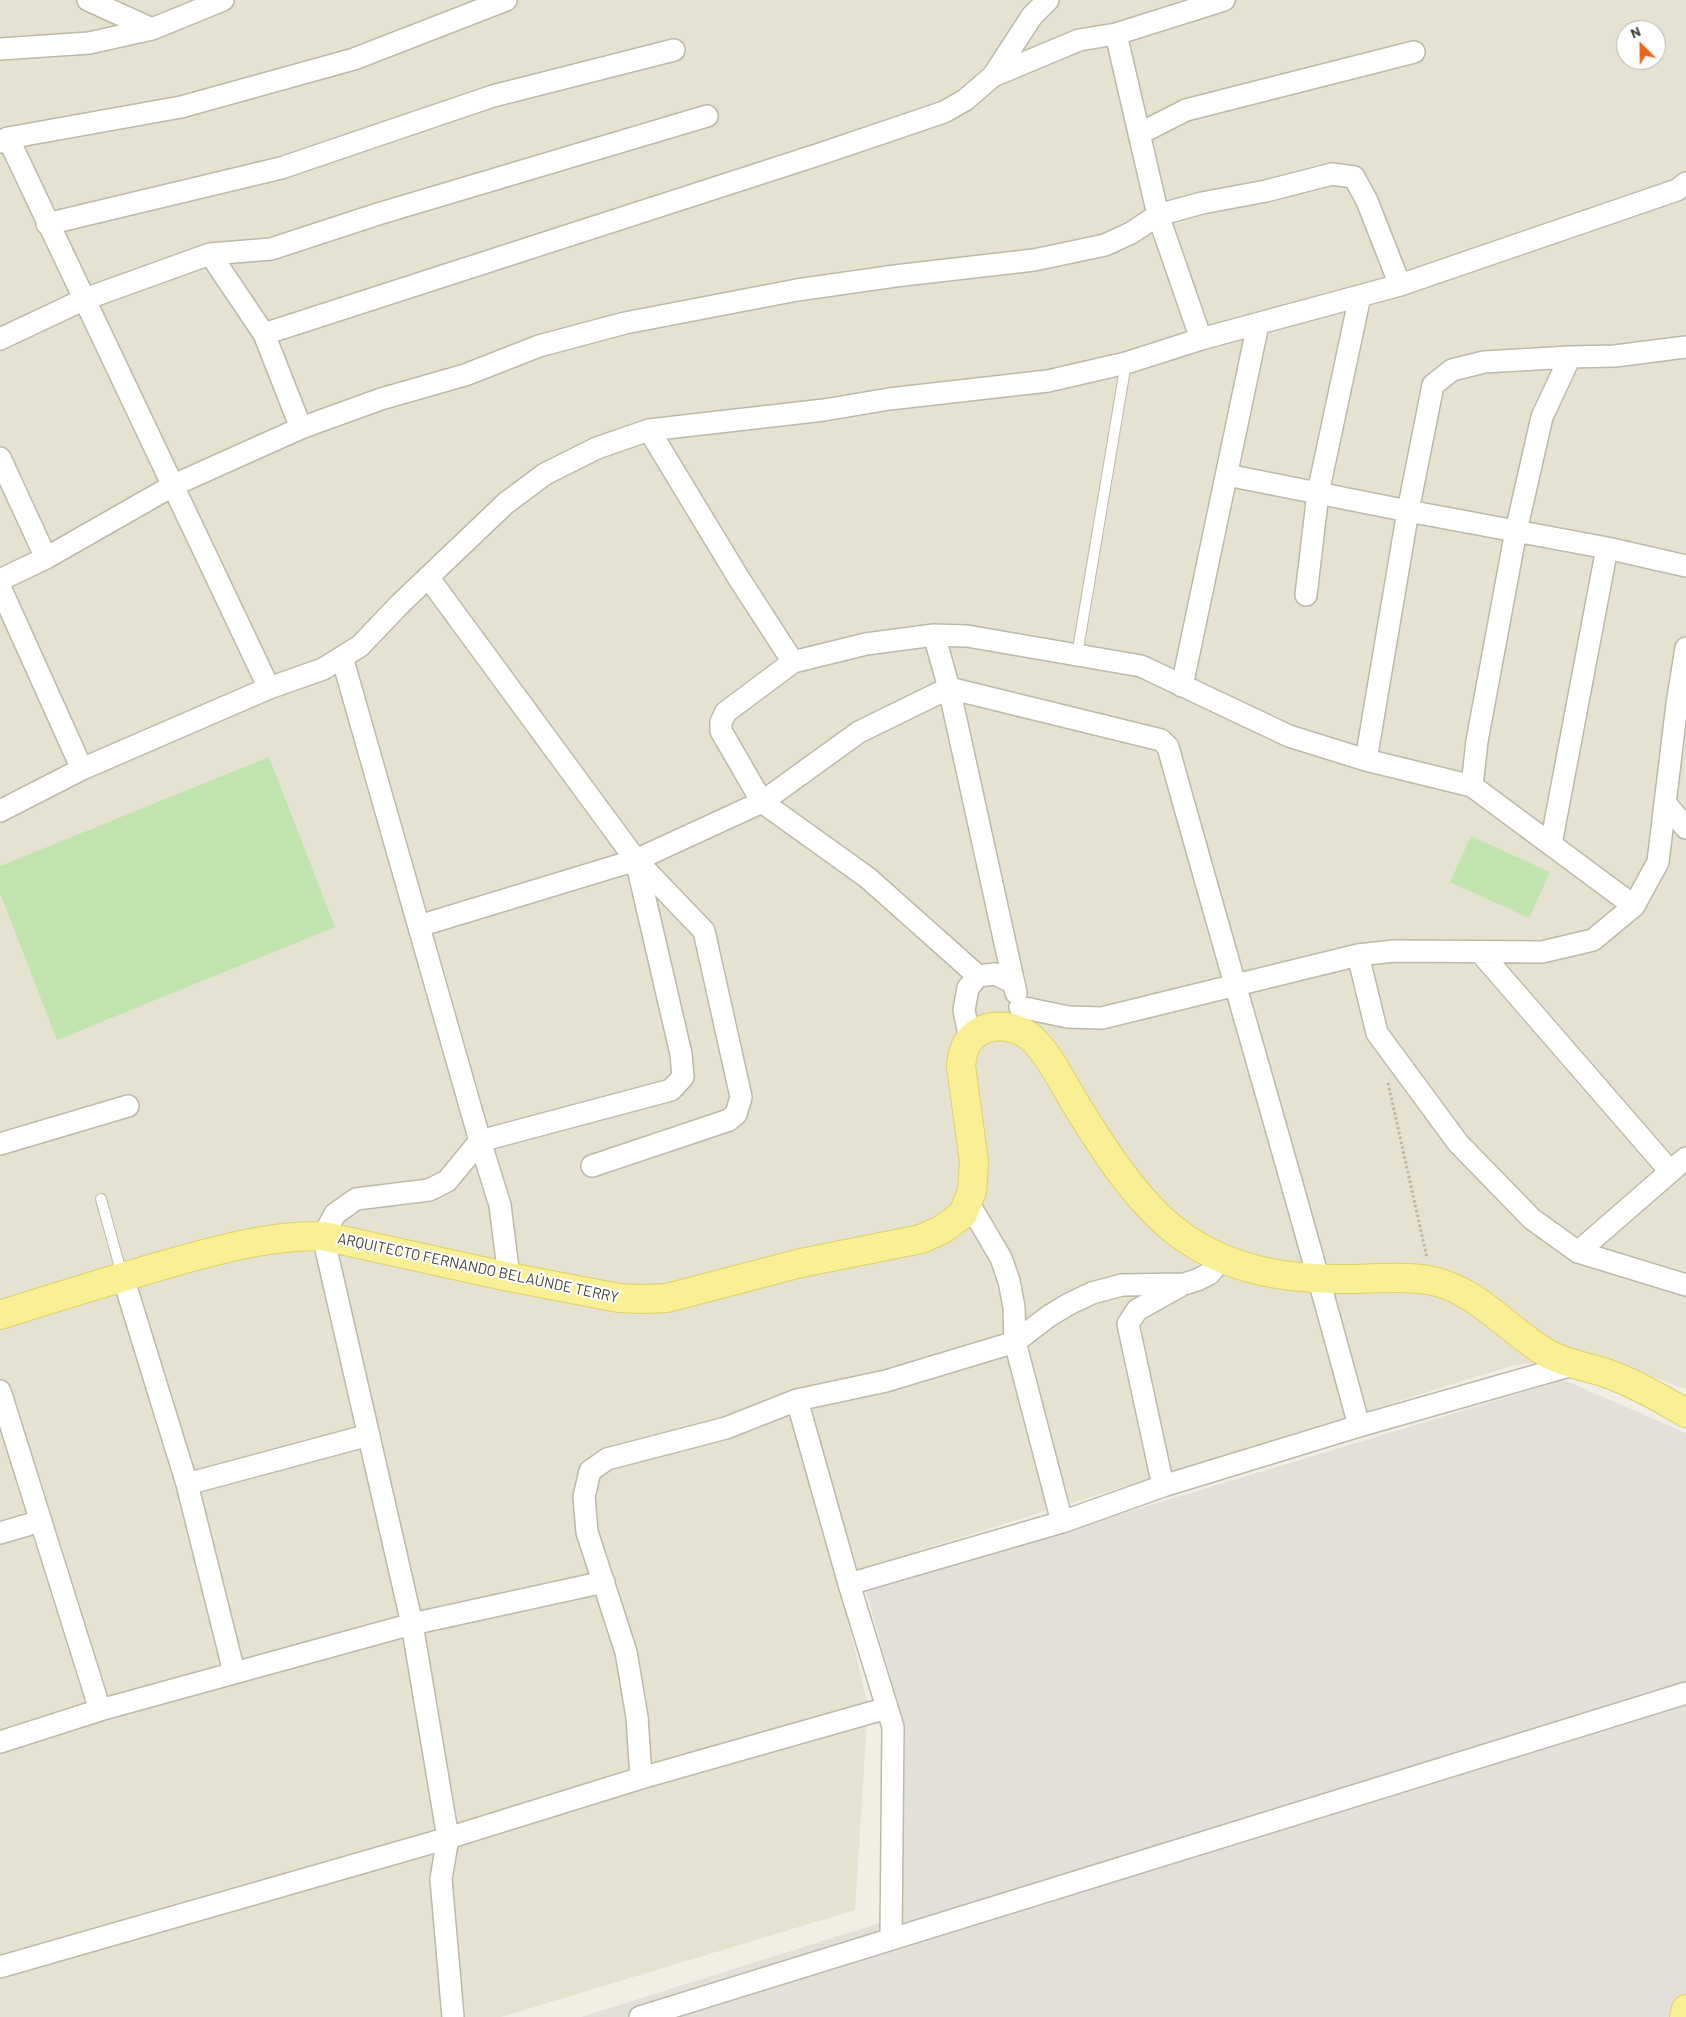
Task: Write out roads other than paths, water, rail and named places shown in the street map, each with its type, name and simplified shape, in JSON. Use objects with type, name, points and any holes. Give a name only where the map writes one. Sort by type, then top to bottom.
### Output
[{"type":"main road","points":[[978,1033],[1008,1026],[1023,1020],[1094,1133],[1132,1186],[1152,1209],[1177,1232],[1205,1251],[1239,1266],[1279,1276],[1320,1280],[1380,1278],[1432,1280],[1457,1288],[1549,1354],[1574,1365],[1603,1372],[1628,1382],[1654,1394],[1686,1413]]},
{"type":"main road","name":"ARQUITECTO FERNANDO BELAÚNDE TERRY","points":[[0,1315],[123,1277],[245,1243],[276,1238],[323,1236],[509,1277],[619,1298],[641,1300],[667,1298],[802,1263],[921,1239],[943,1228],[963,1214],[972,1192],[974,1162],[961,1066],[963,1051],[978,1033]]},
{"type":"main road","points":[[1684,2017],[1686,2009]]},
{"type":"street","points":[[88,0],[152,29]]},
{"type":"street","points":[[0,49],[88,44],[152,29],[223,0]]},
{"type":"street","points":[[269,688],[85,299],[4,140],[191,104],[354,58],[506,0]]},
{"type":"street","points":[[264,334],[808,158],[944,112],[965,100],[993,76],[1032,16],[1048,0]]},
{"type":"street","points":[[993,76],[1079,40],[1116,34],[1224,0]]},
{"type":"street","points":[[1116,34],[1158,215],[1201,340]]},
{"type":"street","points":[[48,224],[281,168],[493,96],[674,50]]},
{"type":"street","points":[[1138,134],[1186,110],[1414,52]]},
{"type":"street","points":[[0,339],[85,299],[210,254],[272,249],[378,214],[707,116]]},
{"type":"street","points":[[0,580],[46,558],[174,485],[301,428],[381,399],[465,376],[540,346],[625,323],[797,290],[895,276],[1034,260],[1105,245],[1131,233],[1158,215],[1202,202],[1266,191],[1332,174],[1354,178],[1367,201],[1400,285]]},
{"type":"street","points":[[0,811],[82,769],[269,688],[322,669],[342,657],[360,646],[428,577],[506,503],[545,474],[597,448],[649,430],[814,411],[889,399],[1048,381],[1126,363],[1201,340],[1400,285],[1683,189]]},
{"type":"street","points":[[210,254],[264,334],[301,428]]},
{"type":"street","points":[[1306,596],[1318,493],[1360,296]]},
{"type":"street","points":[[1182,686],[1258,324]]},
{"type":"street","points":[[1366,760],[1408,512],[1434,385],[1452,370],[1484,362],[1615,356],[1686,347]]},
{"type":"street","points":[[1472,786],[1477,741],[1516,531],[1542,417],[1570,357]]},
{"type":"street","points":[[649,430],[738,577],[794,662]]},
{"type":"street","points":[[0,458],[46,558]]},
{"type":"street","points":[[1226,475],[1408,512],[1607,548],[1686,566]]},
{"type":"street","points":[[1551,844],[1607,548]]},
{"type":"street","points":[[428,577],[636,860],[704,931],[741,1097],[736,1114],[729,1120],[592,1166]]},
{"type":"street","points":[[0,587],[82,769]]},
{"type":"street","points":[[934,635],[949,688],[1023,1020],[1068,1017],[1102,1018],[1234,984],[1358,956],[1394,951],[1542,952],[1593,940],[1634,906],[1658,862],[1677,704],[1686,648]]},
{"type":"street","points":[[978,976],[868,878],[762,802],[721,731],[720,722],[726,712],[794,662],[866,644],[934,635],[966,636],[1141,666],[1289,736],[1366,760],[1472,786],[1634,906]]},
{"type":"street","points":[[342,657],[500,1205],[509,1277]]},
{"type":"street","points":[[419,926],[636,860],[762,802],[860,732],[949,688],[1161,740],[1168,747],[1234,984],[1320,1280],[1359,1426]]},
{"type":"street","points":[[1666,804],[1686,828]]},
{"type":"street","points":[[453,2017],[441,1879],[448,1838],[412,1624],[323,1236],[335,1214],[356,1199],[429,1190],[447,1181],[480,1141],[671,1090],[683,1077],[681,1054],[636,860]]},
{"type":"street","points":[[1480,952],[1678,1164],[1578,1252]]},
{"type":"street","points":[[1358,956],[1377,1033],[1458,1143],[1532,1219],[1578,1252],[1686,1285]]},
{"type":"street","points":[[978,1033],[964,1010],[968,988],[978,976],[996,974],[1014,983]]},
{"type":"street","points":[[0,1144],[128,1106]]},
{"type":"street","points":[[968,1202],[1001,1258],[1009,1282],[1014,1307],[1014,1342],[1062,1522]]},
{"type":"street","points":[[1163,1486],[1128,1324],[1137,1310],[1184,1284],[1209,1274],[1222,1259]]},
{"type":"street","points":[[123,1277],[187,1484],[234,1672]]},
{"type":"street","points":[[641,1778],[637,1717],[626,1652],[587,1532],[584,1497],[590,1471],[607,1459],[726,1428],[797,1400],[886,1381],[1014,1342],[1049,1316],[1092,1293],[1122,1285],[1184,1284]]},
{"type":"street","points":[[849,1584],[1062,1522],[1163,1486],[1359,1426],[1574,1365]]},
{"type":"street","points":[[0,1391],[100,1710]]},
{"type":"street","points":[[797,1400],[892,1727],[891,1939]]},
{"type":"street","points":[[187,1484],[369,1435]]},
{"type":"street","points":[[0,1532],[41,1521]]},
{"type":"street","points":[[0,1742],[100,1710],[412,1624],[604,1582]]},
{"type":"street","points":[[640,2017],[1686,1693]]},
{"type":"street","points":[[0,1967],[448,1838],[641,1778],[887,1708]]},
{"type":"lane","points":[[1078,655],[1126,363]]},
{"type":"lane","points":[[100,1199],[123,1277]]}]
